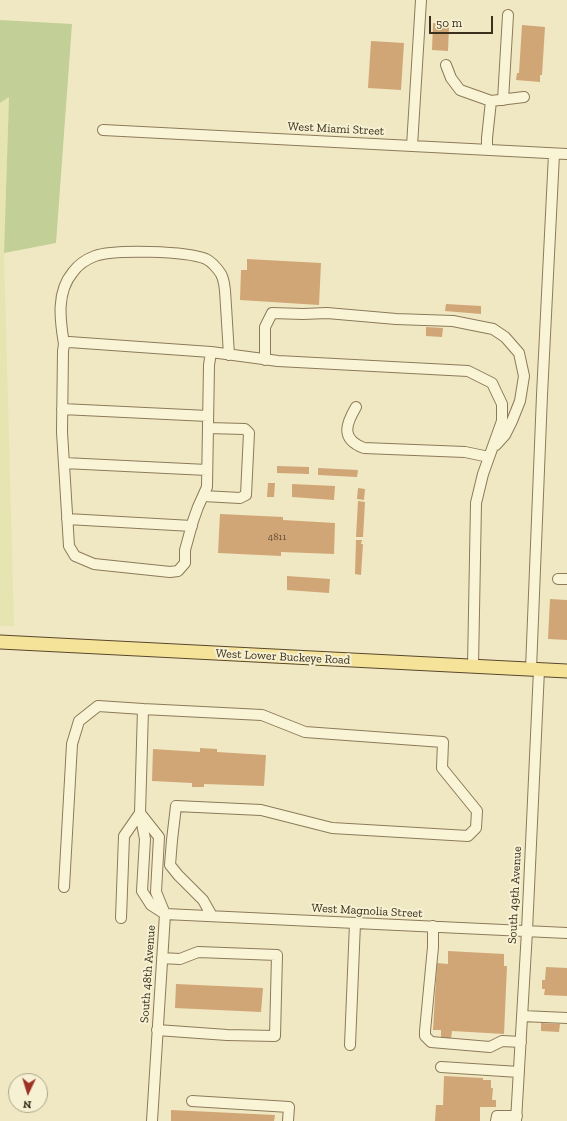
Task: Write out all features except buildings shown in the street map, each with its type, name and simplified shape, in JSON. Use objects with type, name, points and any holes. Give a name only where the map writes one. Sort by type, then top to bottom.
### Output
[{"type":"main road","name":"West Lower Buckeye Road","points":[[0,642],[567,671]]},
{"type":"street","points":[[412,146],[421,0]]},
{"type":"street","points":[[503,100],[508,15]]},
{"type":"street","points":[[446,65],[451,78],[460,90],[491,101],[524,97]]},
{"type":"street","points":[[487,150],[491,101]]},
{"type":"street","name":"West Miami Street","points":[[103,130],[567,154]]},
{"type":"street","name":"South 49th Avenue","points":[[517,1118],[527,931],[542,395],[554,154]]},
{"type":"street","points":[[211,352],[207,487],[198,507],[185,550],[185,563],[178,571],[170,572],[94,564],[75,556],[69,546],[67,519],[62,432],[64,344],[60,321],[62,296],[66,282],[73,271],[85,261],[96,256],[114,252],[188,254],[206,259],[215,266],[223,278],[229,355]]},
{"type":"street","points":[[265,360],[265,327],[272,313],[326,313],[396,319],[453,321],[492,329],[506,337],[519,353],[524,376],[520,401],[512,421],[505,435],[490,453]]},
{"type":"street","points":[[64,344],[69,342],[211,352],[278,361],[468,371],[492,383],[502,404],[502,421],[483,474],[476,502],[472,666]]},
{"type":"street","points":[[356,407],[347,426],[348,434],[350,440],[356,445],[364,448],[490,453]]},
{"type":"street","points":[[62,409],[208,416]]},
{"type":"street","points":[[203,496],[240,498],[246,495],[249,433],[245,429],[208,428]]},
{"type":"street","points":[[64,463],[207,470]]},
{"type":"street","points":[[67,519],[192,526]]},
{"type":"street","points":[[64,887],[72,744],[79,722],[98,706],[262,715],[305,732],[443,742],[442,768],[477,811],[476,828],[468,836],[332,828],[261,810],[176,806],[170,865],[203,900],[212,916]]},
{"type":"street","name":"South 48th Avenue","points":[[143,709],[140,813],[145,838],[142,891],[151,905],[165,914],[152,1121]]},
{"type":"street","points":[[121,918],[124,836],[140,813],[159,836],[156,892],[165,914]]},
{"type":"street","name":"West Magnolia Street","points":[[165,914],[567,933]]},
{"type":"street","points":[[350,1045],[355,923]]},
{"type":"street","points":[[433,926],[433,947],[425,1036],[431,1042],[490,1047],[502,1041],[521,1042]]},
{"type":"street","points":[[157,1030],[227,1035],[275,1036],[277,955],[198,952],[180,959],[162,958]]},
{"type":"street","points":[[522,1016],[567,1018]]},
{"type":"street","points":[[441,1067],[519,1072]]},
{"type":"street","points":[[192,1101],[289,1107],[288,1121]]},
{"type":"street","points":[[496,1121],[496,1116],[517,1118]]},
{"type":"shaded area","points":[[9,97],[4,253],[14,626],[0,626],[0,103]]},
{"type":"green space","points":[[0,20],[72,24],[56,243],[4,253],[9,97],[0,103]]}]
